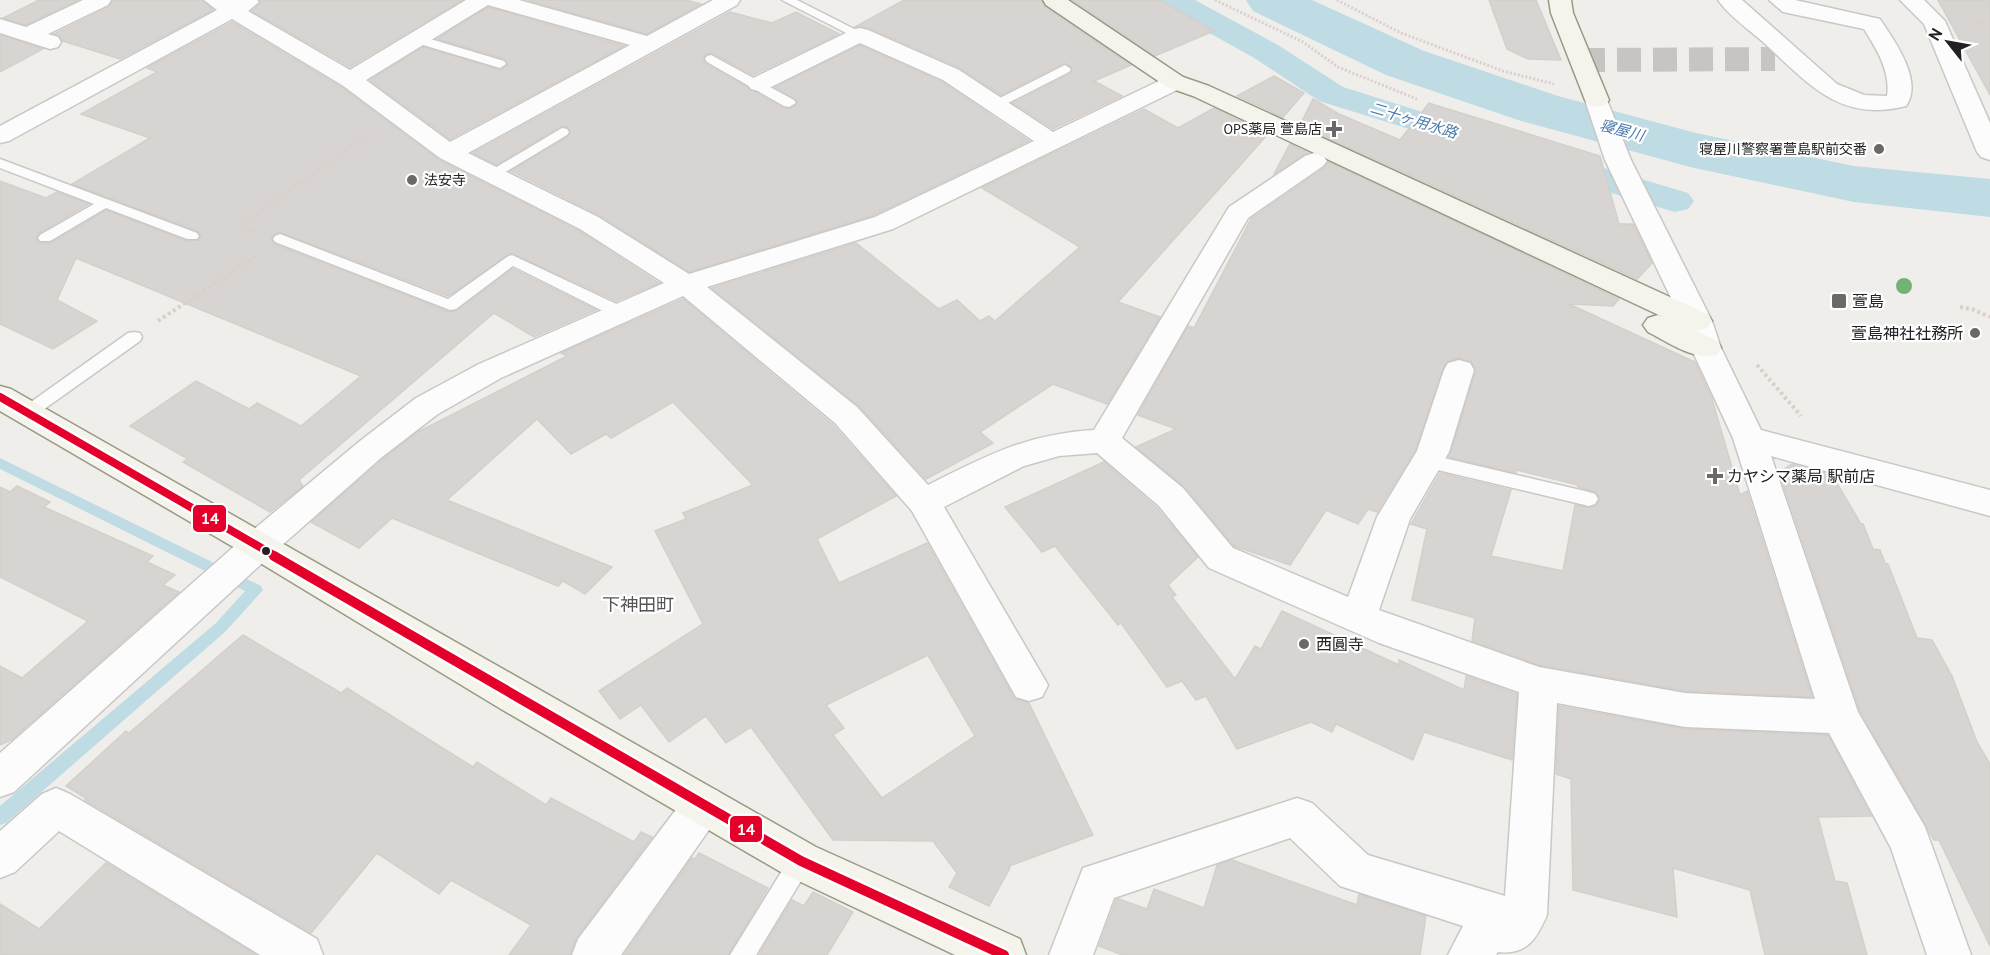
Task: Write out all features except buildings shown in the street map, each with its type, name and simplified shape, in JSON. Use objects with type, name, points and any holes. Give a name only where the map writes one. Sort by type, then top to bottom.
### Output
[{"type":"street","points":[[28,35],[100,0]]},
{"type":"street","points":[[350,80],[481,0]]},
{"type":"street","points":[[495,0],[648,43]]},
{"type":"street","points":[[1054,0],[1175,82],[1212,96],[1702,334]]},
{"type":"street","points":[[1560,0],[1562,13],[1626,176],[1749,438],[1840,717],[1910,841],[1949,955]]},
{"type":"street","points":[[1729,0],[1785,59],[1829,88],[1846,98],[1869,104],[1885,105],[1898,101],[1902,92],[1890,54],[1872,24],[1791,7],[1780,0]]},
{"type":"street","points":[[1911,0],[1934,21],[1990,152]]},
{"type":"street","points":[[449,153],[719,1]]},
{"type":"street","points":[[0,136],[233,4],[350,80],[449,153],[589,223],[686,284],[846,415],[924,502],[1029,685]]},
{"type":"street","points":[[0,26],[52,43]]},
{"type":"street","points":[[759,84],[860,35],[951,75],[1052,142]]},
{"type":"street","points":[[0,778],[239,562],[371,449],[427,406],[490,371],[686,284],[884,223],[1175,82]]},
{"type":"street","points":[[1175,82],[1184,99],[1314,161],[1702,334]]},
{"type":"street","points":[[1104,441],[1238,213],[1314,161]]},
{"type":"street","points":[[1359,617],[1394,517],[1432,452],[1459,370]]},
{"type":"street","points":[[13,405],[239,562],[515,697],[801,861],[1004,955]]},
{"type":"street","points":[[1749,438],[1990,503]]},
{"type":"street","points":[[924,502],[1013,458],[1059,444],[1104,441],[1171,497],[1221,558],[1392,632],[1539,683],[1685,710],[1840,717]]},
{"type":"street","points":[[1470,955],[1487,929],[1512,932],[1525,915],[1539,683]]},
{"type":"street","points":[[594,955],[704,804]]},
{"type":"street","points":[[0,858],[56,807],[301,955]]},
{"type":"street","points":[[1071,955],[1098,883],[1297,817],[1355,872],[1520,922]]},
{"type":"lane","points":[[788,0],[860,35]]},
{"type":"lane","points":[[417,39],[500,64]]},
{"type":"lane","points":[[711,59],[759,84],[789,103]]},
{"type":"lane","points":[[995,104],[1065,69]]},
{"type":"lane","points":[[492,174],[562,132]]},
{"type":"lane","points":[[0,163],[192,236]]},
{"type":"lane","points":[[45,238],[105,203]]},
{"type":"lane","points":[[280,239],[450,304],[512,260],[621,313]]},
{"type":"lane","points":[[13,405],[134,337]]},
{"type":"lane","points":[[1427,461],[1589,499]]},
{"type":"lane","points":[[742,955],[801,861]]},
{"type":"path","points":[[1215,0],[1304,42],[1338,67],[1417,99]]},
{"type":"path","points":[[1337,0],[1401,33],[1503,71],[1596,96]]},
{"type":"path","points":[[280,239],[238,226],[375,130]]},
{"type":"path","points":[[134,337],[280,239]]},
{"type":"path","points":[[1960,307],[1972,309],[1990,317]]},
{"type":"path","points":[[1751,358],[1841,463]]},
{"type":"waterway","name":"二十ヶ用水路","points":[[1172,0],[1267,52],[1331,94],[1477,140]]},
{"type":"waterway","name":"寝屋川","points":[[1271,0],[1405,63],[1538,108],[1690,149],[1854,184],[1990,198]]},
{"type":"waterway","name":"二十ヶ用水路","points":[[1547,162],[1675,201]]},
{"type":"waterway","points":[[0,463],[256,590],[221,627],[0,817]]},
{"type":"tunnel","points":[[1581,60],[1775,59]]},
{"type":"transit line","name":"14","points":[[0,397],[801,861],[1004,955]]},
{"type":"place","name":"OPS薬局 萱島店","points":[[1334,129]]},
{"type":"place","name":"寝屋川警察署萱島駅前交番","points":[[1879,149]]},
{"type":"place","name":"法安寺","points":[[412,180]]},
{"type":"place","name":"萱島","points":[[1839,301]]},
{"type":"place","name":"萱島神社社務所","points":[[1975,333]]},
{"type":"place","name":"カヤシマ薬局 駅前店","points":[[1715,476]]},
{"type":"place","name":"西圓寺","points":[[1304,644]]},
{"type":"district","name":"下神田町","points":[[638,604]]}]
